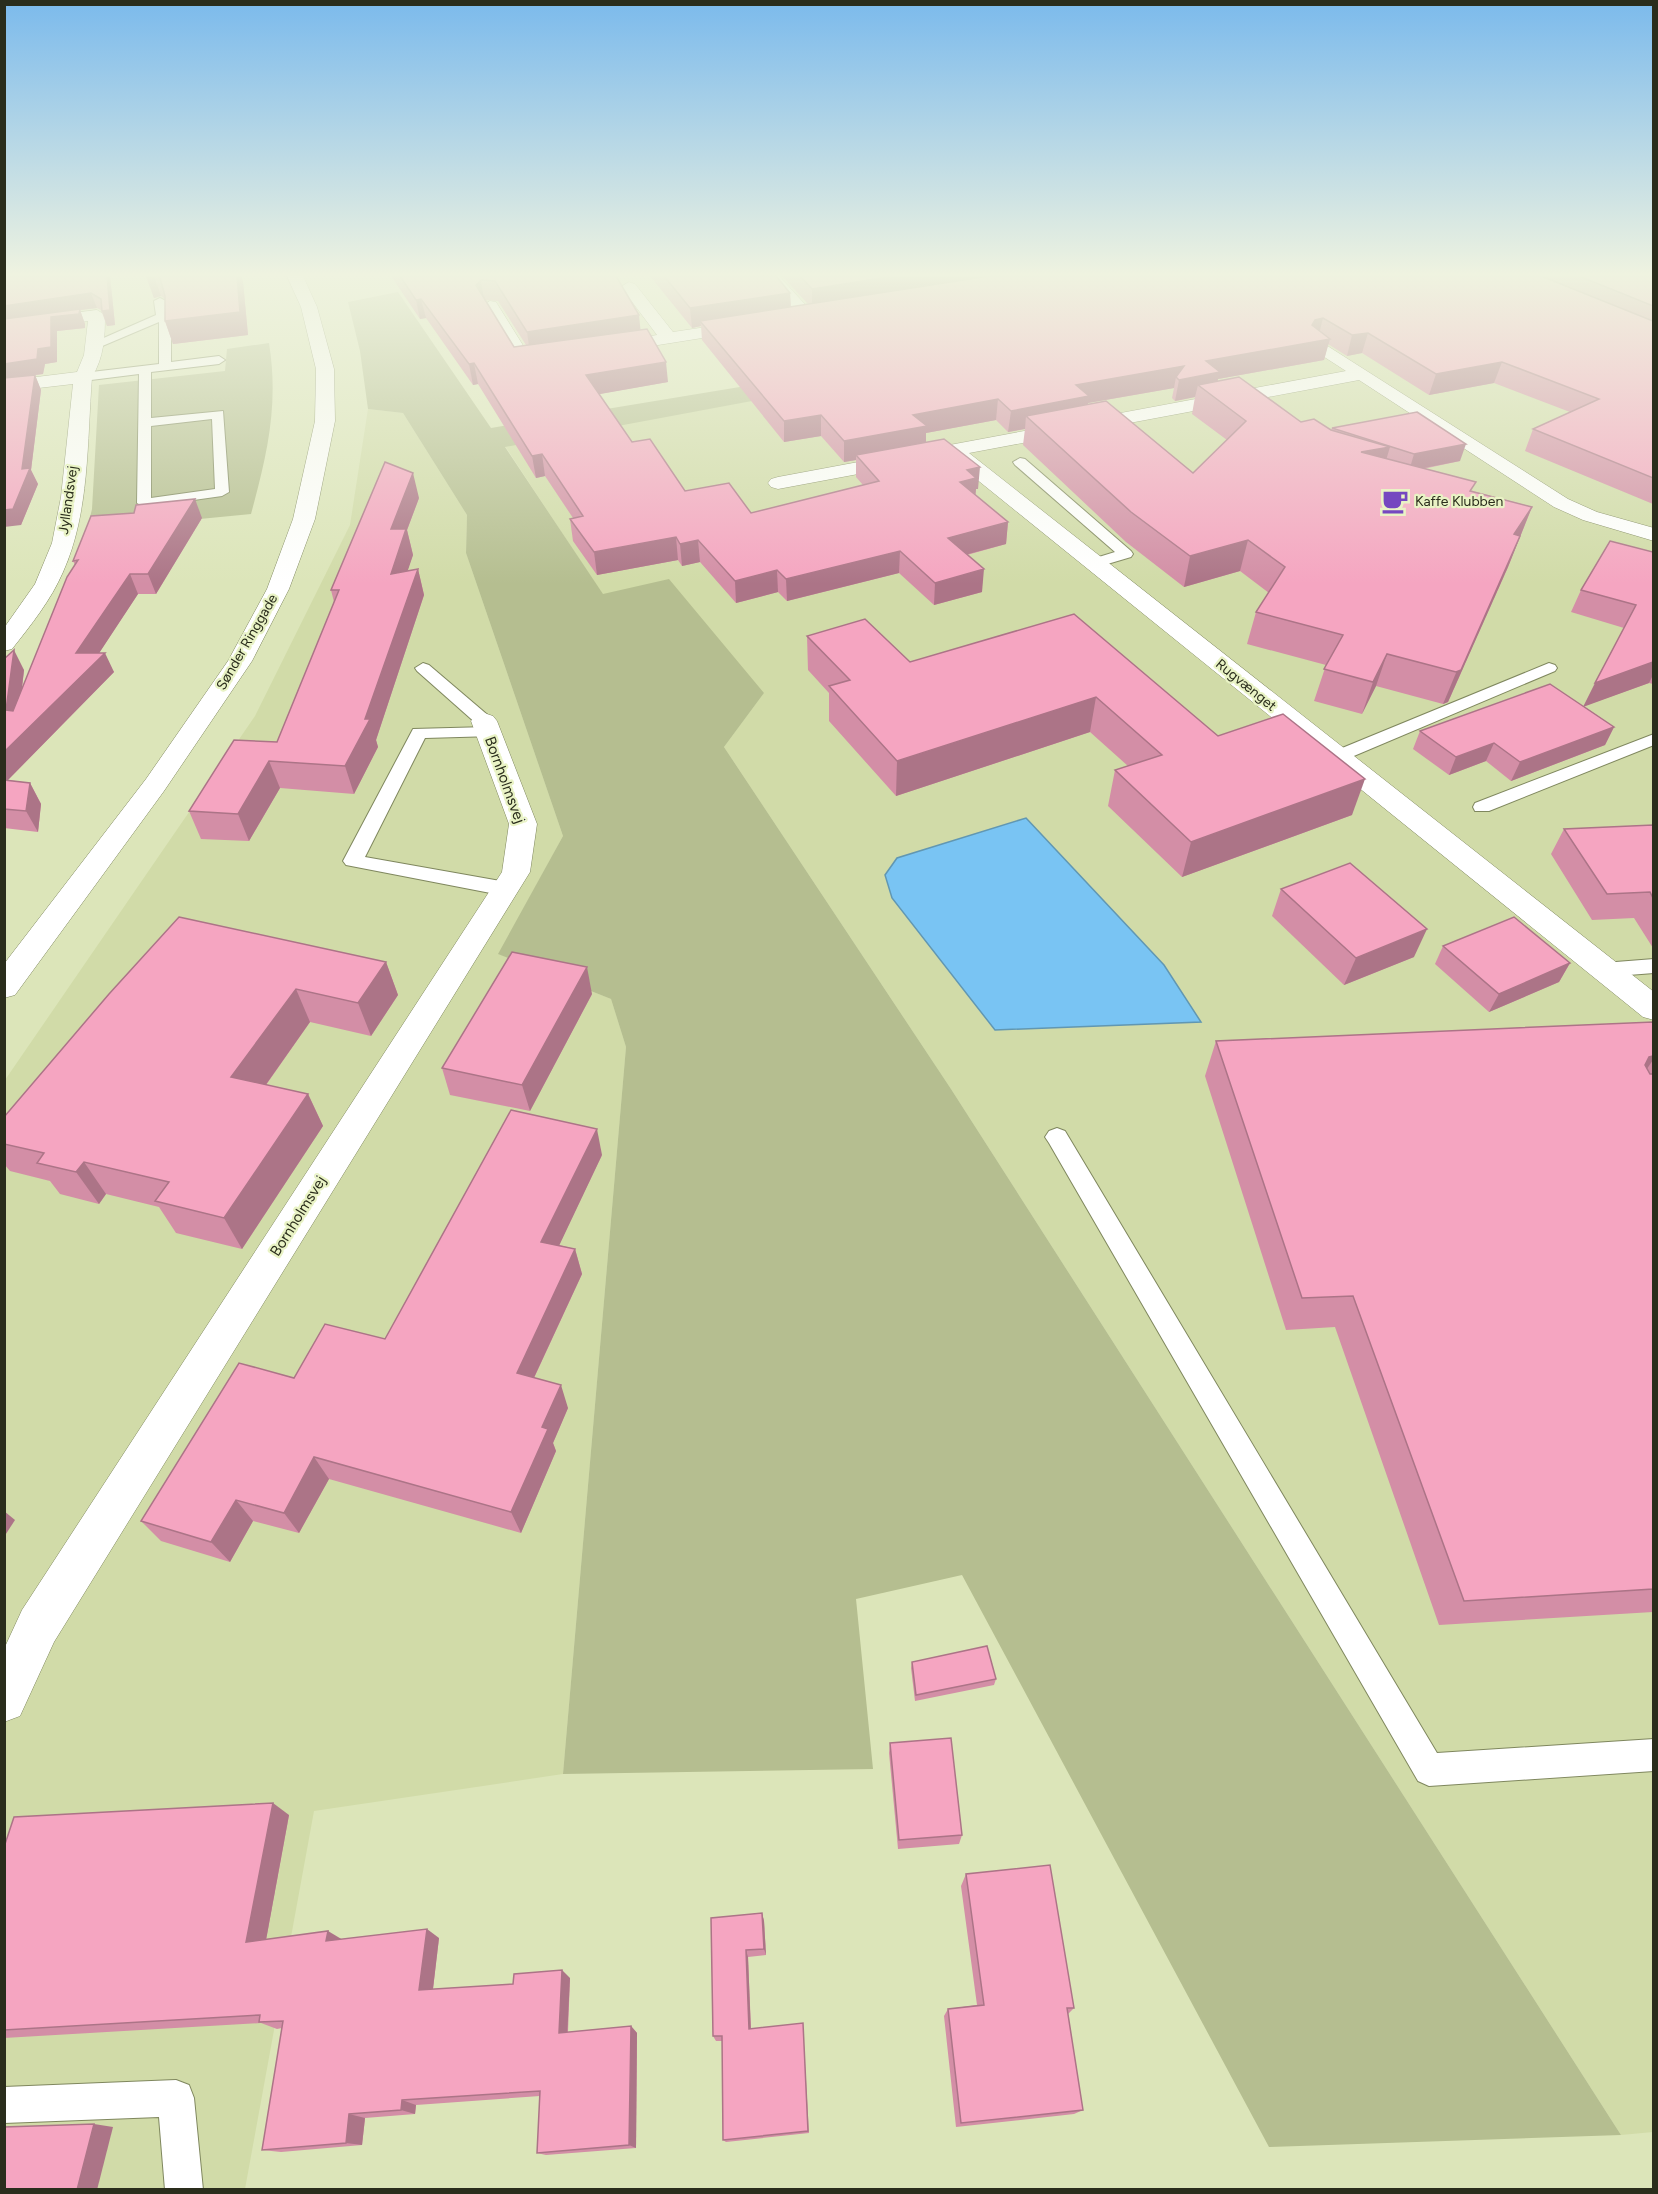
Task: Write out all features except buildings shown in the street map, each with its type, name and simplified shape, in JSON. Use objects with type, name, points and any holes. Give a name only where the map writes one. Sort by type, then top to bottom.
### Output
[{"type":"street","points":[[4,387],[66,378]]},
{"type":"street","name":"Jyllandsvej","points":[[4,644],[29,612],[56,564],[67,526],[83,378]]},
{"type":"street","name":"Sønder Ringgade","points":[[4,987],[155,785],[240,661],[278,589],[304,519],[325,421],[325,378]]},
{"type":"street","points":[[778,483],[1338,378]]},
{"type":"street","points":[[1369,378],[1562,503],[1590,516],[1653,535]]},
{"type":"street","name":"Rugvænget","points":[[952,450],[1653,1009]]},
{"type":"street","points":[[4,613],[29,612]]},
{"type":"street","name":"Bornholmsvej","points":[[4,1701],[38,1626],[516,872],[523,824],[486,727]]},
{"type":"lane","points":[[145,378],[144,503],[222,492],[218,414],[146,423]]},
{"type":"lane","points":[[1241,396],[1260,409]]},
{"type":"lane","points":[[1020,462],[1126,554],[1094,563]]},
{"type":"lane","points":[[423,668],[486,727]]},
{"type":"lane","points":[[1336,757],[1549,668]]},
{"type":"lane","points":[[486,727],[419,733],[353,861],[506,889]]},
{"type":"lane","points":[[1482,807],[1653,739]]},
{"type":"lane","points":[[1603,970],[1653,966]]},
{"type":"lane","points":[[1057,1137],[1429,1770],[1653,1755]]},
{"type":"lane","points":[[4,2105],[176,2097],[184,2190]]},
{"type":"shaded area","points":[[159,378],[273,378],[270,430],[251,514],[87,530],[92,509],[99,385]]},
{"type":"shaded area","points":[[364,378],[457,378],[491,428],[791,378],[873,378],[505,447],[603,594],[669,579],[764,693],[724,747],[951,1089],[1621,2135],[1269,2147],[962,1575],[856,1599],[873,1769],[563,1774],[626,1047],[611,999],[498,954],[563,836],[466,553],[467,515],[403,413],[368,409]]},
{"type":"shaded area","points":[[871,378],[1653,378],[1653,2132],[1621,2135],[951,1089],[724,747],[764,693],[603,595],[505,446]]},
{"type":"shaded area","points":[[368,409],[403,413],[467,515],[466,553],[563,836],[499,954],[611,999],[626,1047],[563,1774],[314,1811],[245,2189],[5,2190],[5,1080],[255,716],[350,525]]},
{"type":"water","points":[[1026,818],[1164,965],[1201,1022],[995,1030],[892,898],[885,875],[897,858]]},
{"type":"place","name":"Kaffe Klubben","points":[[1395,501]]}]
